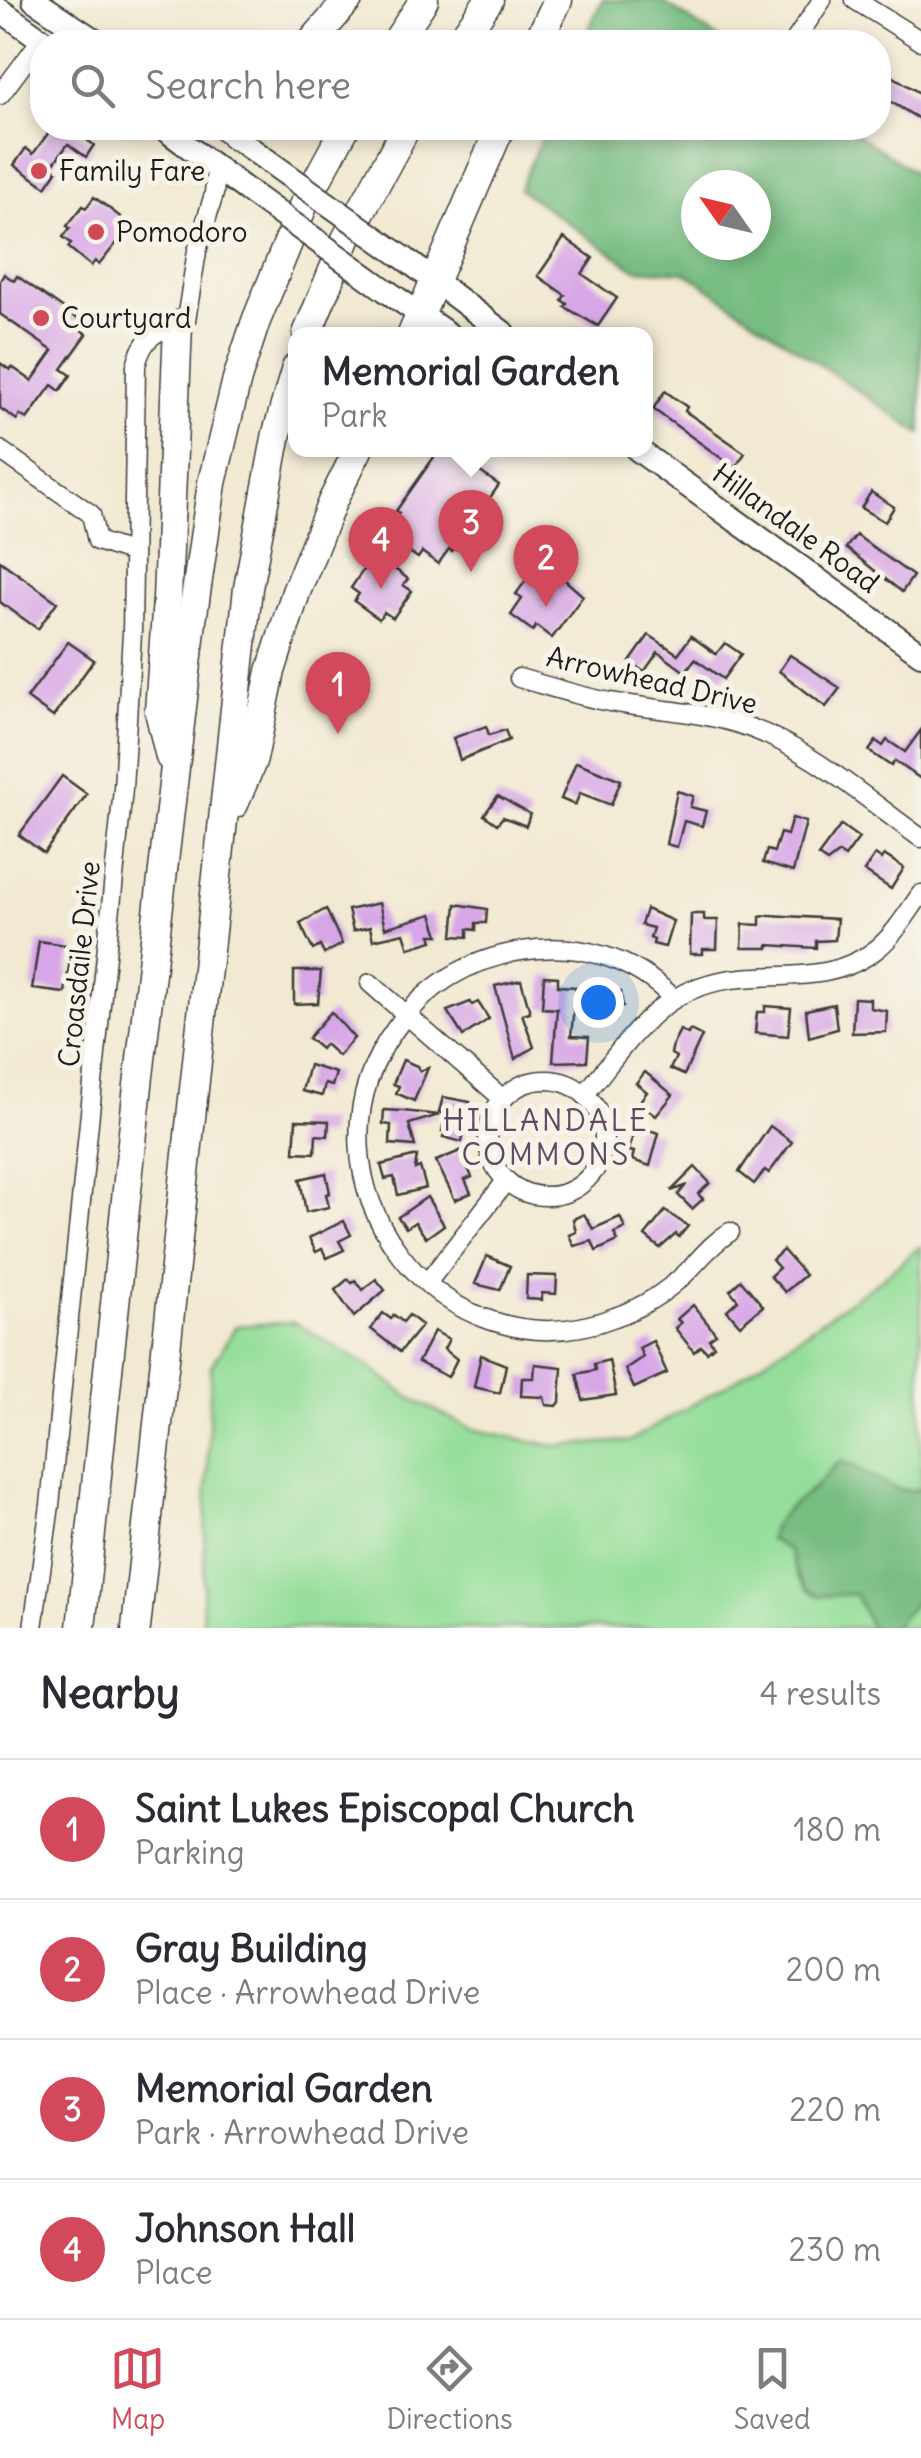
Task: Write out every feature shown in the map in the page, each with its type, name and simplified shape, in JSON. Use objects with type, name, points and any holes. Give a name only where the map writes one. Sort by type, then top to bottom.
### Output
[{"type":"highway","points":[[322,30],[348,0]]},
{"type":"highway","points":[[404,30],[424,0]]},
{"type":"highway","points":[[468,30],[488,0]]},
{"type":"highway","points":[[544,30],[558,0]]},
{"type":"highway","points":[[81,1628],[203,538],[228,416],[256,321],[303,206],[339,140]]},
{"type":"highway","points":[[310,327],[352,225],[399,140]]},
{"type":"highway","points":[[416,325],[495,140]]},
{"type":"highway","points":[[174,774],[159,710],[178,326]]},
{"type":"highway","points":[[136,1628],[248,588],[288,397]]},
{"type":"highway","points":[[222,834],[253,759],[271,671],[296,592],[354,457]]},
{"type":"highway","points":[[72,1628],[84,1596]]},
{"type":"main road","points":[[34,0],[79,30]]},
{"type":"main road","points":[[0,10],[30,32]]},
{"type":"main road","points":[[179,140],[388,292],[416,325]]},
{"type":"main road","points":[[244,140],[496,327]]},
{"type":"main road","name":"Hillandale Road","points":[[648,457],[921,654]]},
{"type":"street","points":[[802,30],[822,0]]},
{"type":"street","points":[[855,0],[921,41]]},
{"type":"street","points":[[0,95],[30,56]]},
{"type":"street","points":[[178,326],[180,282],[188,242],[204,188],[228,140]]},
{"type":"street","name":"Croasdaile Drive","points":[[33,1628],[50,1505],[127,743],[136,366],[147,339],[164,328],[178,326]]},
{"type":"street","points":[[0,450],[91,514],[98,541],[133,553]]},
{"type":"street","name":"Arrowhead Drive","points":[[519,678],[582,698],[672,710],[748,726],[818,765],[921,838]]},
{"type":"street","points":[[585,1094],[634,1035],[674,999],[728,978],[809,976],[848,966],[892,935],[921,894]]},
{"type":"street","points":[[674,999],[641,970],[609,956],[572,948],[532,949],[476,962],[434,986],[389,1037],[367,1080],[358,1130],[371,1207],[402,1260],[451,1302],[503,1325],[552,1330],[582,1328],[636,1308],[660,1294],[730,1232]]},
{"type":"street","points":[[370,983],[503,1099]]},
{"type":"street","points":[[550,1079],[585,1094],[604,1128],[602,1154],[589,1177],[555,1196],[528,1194],[506,1181],[488,1147],[490,1121],[503,1099],[524,1084],[550,1079]]},
{"type":"street","points":[[427,1283],[506,1181]]},
{"type":"green space","points":[[602,0],[660,0],[705,30],[588,30]]},
{"type":"green space","points":[[541,140],[866,140],[921,177],[921,434],[685,272],[635,269],[519,189]]},
{"type":"green space","points":[[921,1246],[921,1628],[202,1628],[211,1366],[236,1326],[294,1322],[369,1367],[409,1397],[472,1429],[554,1446],[630,1441],[740,1377],[880,1280]]},
{"type":"green space","points":[[842,1461],[890,1486],[910,1491],[921,1489],[921,1595],[892,1628],[871,1628],[855,1594],[819,1596],[807,1590],[789,1551],[769,1539],[782,1515]]},
{"type":"building","points":[[891,75],[921,94],[921,120],[891,102]]},
{"type":"building","points":[[43,140],[87,140],[94,145],[86,157],[68,144],[51,167],[57,171],[46,187],[14,165],[26,148],[33,154]]},
{"type":"building","name":"Pomodoro","points":[[94,197],[131,225],[99,265],[95,261],[91,266],[68,247],[71,243],[63,237],[70,228],[67,226]]},
{"type":"building","points":[[564,238],[593,258],[582,274],[617,298],[598,326],[565,307],[565,295],[538,276]]},
{"type":"building","points":[[4,274],[14,281],[17,276],[85,324],[81,330],[87,334],[62,369],[71,375],[60,391],[52,385],[27,419],[20,415],[17,420],[0,408],[0,363],[32,381],[53,351],[0,314],[0,281]]},
{"type":"building","points":[[665,391],[687,407],[685,411],[745,453],[735,468],[653,409]]},
{"type":"building","points":[[434,457],[459,457],[499,485],[452,551],[449,549],[438,564],[422,552],[418,558],[400,545],[404,539],[388,528],[399,513],[396,511]]},
{"type":"building","points":[[871,492],[894,507],[885,522],[861,508]]},
{"type":"building","points":[[856,535],[913,576],[902,592],[846,548]]},
{"type":"building","points":[[383,560],[408,579],[403,585],[412,591],[393,618],[384,612],[379,619],[354,601],[359,594],[351,588],[369,561],[378,567]]},
{"type":"building","points":[[0,561],[57,602],[38,629],[0,602]]},
{"type":"building","points":[[548,565],[583,596],[552,638],[536,626],[533,631],[511,615],[522,599],[516,594],[532,572],[539,578]]},
{"type":"building","points":[[649,635],[678,654],[691,636],[716,654],[725,643],[741,654],[723,679],[695,659],[685,672],[658,652],[644,672],[630,662]]},
{"type":"building","points":[[68,642],[94,660],[53,717],[27,698]]},
{"type":"building","points":[[790,655],[840,688],[826,707],[779,671]]},
{"type":"building","points":[[486,726],[489,735],[505,730],[509,740],[460,760],[453,738]]},
{"type":"building","points":[[921,730],[921,779],[895,761],[891,766],[869,751],[876,741],[883,746],[887,740],[905,752]]},
{"type":"building","points":[[576,762],[621,780],[611,805],[580,793],[575,805],[561,799]]},
{"type":"building","points":[[62,776],[87,794],[44,853],[19,835]]},
{"type":"building","points":[[677,791],[693,796],[690,807],[706,811],[702,826],[684,821],[677,847],[666,844]]},
{"type":"building","points":[[498,796],[530,814],[526,826],[503,817],[497,824],[484,815]]},
{"type":"building","points":[[792,818],[806,822],[793,872],[763,863],[767,850],[774,852],[780,833],[787,835]]},
{"type":"building","points":[[841,825],[859,838],[845,857],[839,853],[827,862],[818,856]]},
{"type":"building","points":[[875,855],[881,859],[884,855],[904,868],[891,889],[864,871]]},
{"type":"building","points":[[379,903],[385,928],[432,914],[439,935],[431,935],[433,941],[409,948],[404,933],[373,940],[370,927],[353,931],[348,910]]},
{"type":"building","points":[[456,904],[487,909],[486,923],[476,923],[476,930],[468,929],[468,937],[453,936]]},
{"type":"building","points":[[326,909],[342,944],[324,954],[320,946],[313,950],[300,923]]},
{"type":"building","points":[[646,909],[673,921],[665,947],[653,944],[653,928],[641,925]]},
{"type":"building","points":[[691,914],[704,914],[704,920],[718,920],[717,949],[690,954]]},
{"type":"building","points":[[760,917],[837,919],[835,940],[816,941],[816,948],[742,948],[743,924],[760,925]]},
{"type":"building","points":[[39,941],[72,946],[65,993],[32,989]]},
{"type":"building","points":[[294,971],[321,971],[318,1003],[294,1004]]},
{"type":"building","points":[[544,976],[558,977],[558,986],[576,987],[571,1036],[589,1037],[587,1061],[553,1062],[557,1009],[542,1008]]},
{"type":"building","points":[[521,980],[530,1012],[522,1014],[534,1047],[515,1059],[495,986]]},
{"type":"building","points":[[621,992],[623,1007],[615,1008],[616,1020],[596,1023],[593,996]]},
{"type":"building","points":[[854,998],[870,999],[870,1008],[887,1011],[886,1032],[852,1033]]},
{"type":"building","points":[[478,1002],[489,1019],[463,1036],[447,1011]]},
{"type":"building","points":[[834,1004],[837,1029],[809,1037],[806,1010]]},
{"type":"building","points":[[765,1006],[791,1008],[788,1036],[755,1033],[757,1012],[765,1012]]},
{"type":"building","points":[[331,1012],[354,1038],[338,1056],[325,1044],[321,1049],[308,1038]]},
{"type":"building","points":[[680,1030],[702,1036],[684,1075],[670,1069],[676,1057],[671,1054],[673,1044]]},
{"type":"building","points":[[403,1060],[420,1071],[428,1068],[414,1101],[396,1093],[399,1086],[393,1084]]},
{"type":"building","points":[[309,1065],[336,1073],[332,1086],[325,1084],[322,1096],[302,1091]]},
{"type":"building","points":[[645,1072],[673,1095],[656,1116],[639,1102],[647,1092],[636,1083]]},
{"type":"building","points":[[443,1097],[470,1102],[462,1142],[443,1137],[446,1115],[439,1112]]},
{"type":"building","points":[[384,1110],[439,1115],[409,1124],[415,1146],[390,1144],[391,1125],[383,1124]]},
{"type":"building","points":[[296,1120],[329,1121],[328,1136],[316,1135],[315,1153],[294,1152]]},
{"type":"building","points":[[635,1126],[659,1133],[650,1166],[632,1160],[634,1152],[629,1151]]},
{"type":"building","points":[[770,1126],[792,1142],[769,1173],[765,1170],[754,1184],[739,1172]]},
{"type":"building","points":[[465,1149],[472,1177],[465,1180],[471,1193],[455,1200],[436,1161]]},
{"type":"building","points":[[417,1156],[415,1169],[420,1167],[426,1188],[398,1195],[394,1177],[385,1179],[381,1165]]},
{"type":"building","points":[[695,1167],[710,1183],[698,1194],[703,1199],[692,1209],[678,1195],[685,1186],[671,1191]]},
{"type":"building","points":[[326,1173],[329,1207],[306,1212],[300,1179]]},
{"type":"building","points":[[427,1197],[444,1225],[426,1238],[415,1222],[406,1228],[398,1217]]},
{"type":"building","points":[[665,1211],[688,1226],[679,1237],[676,1234],[660,1248],[645,1236]]},
{"type":"building","points":[[584,1214],[593,1229],[620,1217],[625,1228],[614,1233],[618,1241],[596,1251],[592,1241],[574,1246],[569,1235],[576,1232],[573,1219]]},
{"type":"building","points":[[344,1221],[351,1235],[339,1241],[344,1250],[327,1258],[322,1249],[316,1252],[309,1238]]},
{"type":"building","points":[[783,1250],[805,1275],[785,1292],[770,1276],[779,1268],[772,1260]]},
{"type":"building","points":[[487,1256],[510,1266],[500,1290],[475,1284]]},
{"type":"building","points":[[527,1275],[557,1276],[556,1294],[542,1293],[542,1300],[526,1299]]},
{"type":"building","points":[[348,1279],[352,1283],[355,1280],[363,1290],[376,1279],[385,1290],[354,1317],[335,1290]]},
{"type":"building","points":[[741,1280],[763,1306],[740,1325],[727,1310],[738,1300],[730,1290]]},
{"type":"building","points":[[693,1305],[716,1334],[709,1339],[714,1346],[707,1352],[701,1346],[694,1352],[675,1328],[681,1323],[677,1319]]},
{"type":"building","points":[[383,1313],[403,1322],[409,1315],[422,1325],[400,1352],[371,1329]]},
{"type":"building","points":[[434,1331],[449,1339],[444,1349],[457,1359],[448,1377],[418,1362]]},
{"type":"building","points":[[653,1341],[667,1373],[634,1388],[625,1369],[643,1357],[639,1348]]},
{"type":"building","points":[[481,1355],[506,1365],[500,1393],[474,1387]]},
{"type":"building","points":[[609,1360],[616,1395],[583,1400],[577,1374],[595,1370],[594,1364]]},
{"type":"building","points":[[535,1364],[562,1367],[557,1406],[546,1405],[544,1397],[521,1396],[522,1378],[534,1378]]},
{"type":"place","name":"Family Fare","points":[[39,171]]},
{"type":"place","name":"Pomodoro","points":[[96,232]]},
{"type":"place","name":"Courtyard","points":[[41,318]]},
{"type":"place","name":"Memorial Garden","points":[[471,572]]},
{"type":"place","name":"Johnson Hall","points":[[381,589]]},
{"type":"place","name":"Gray Building","points":[[546,607]]},
{"type":"place","name":"Saint Lukes Episcopal Church","points":[[338,734]]},
{"type":"district","name":"HILLANDALE COMMONS","points":[[546,1137]]}]
